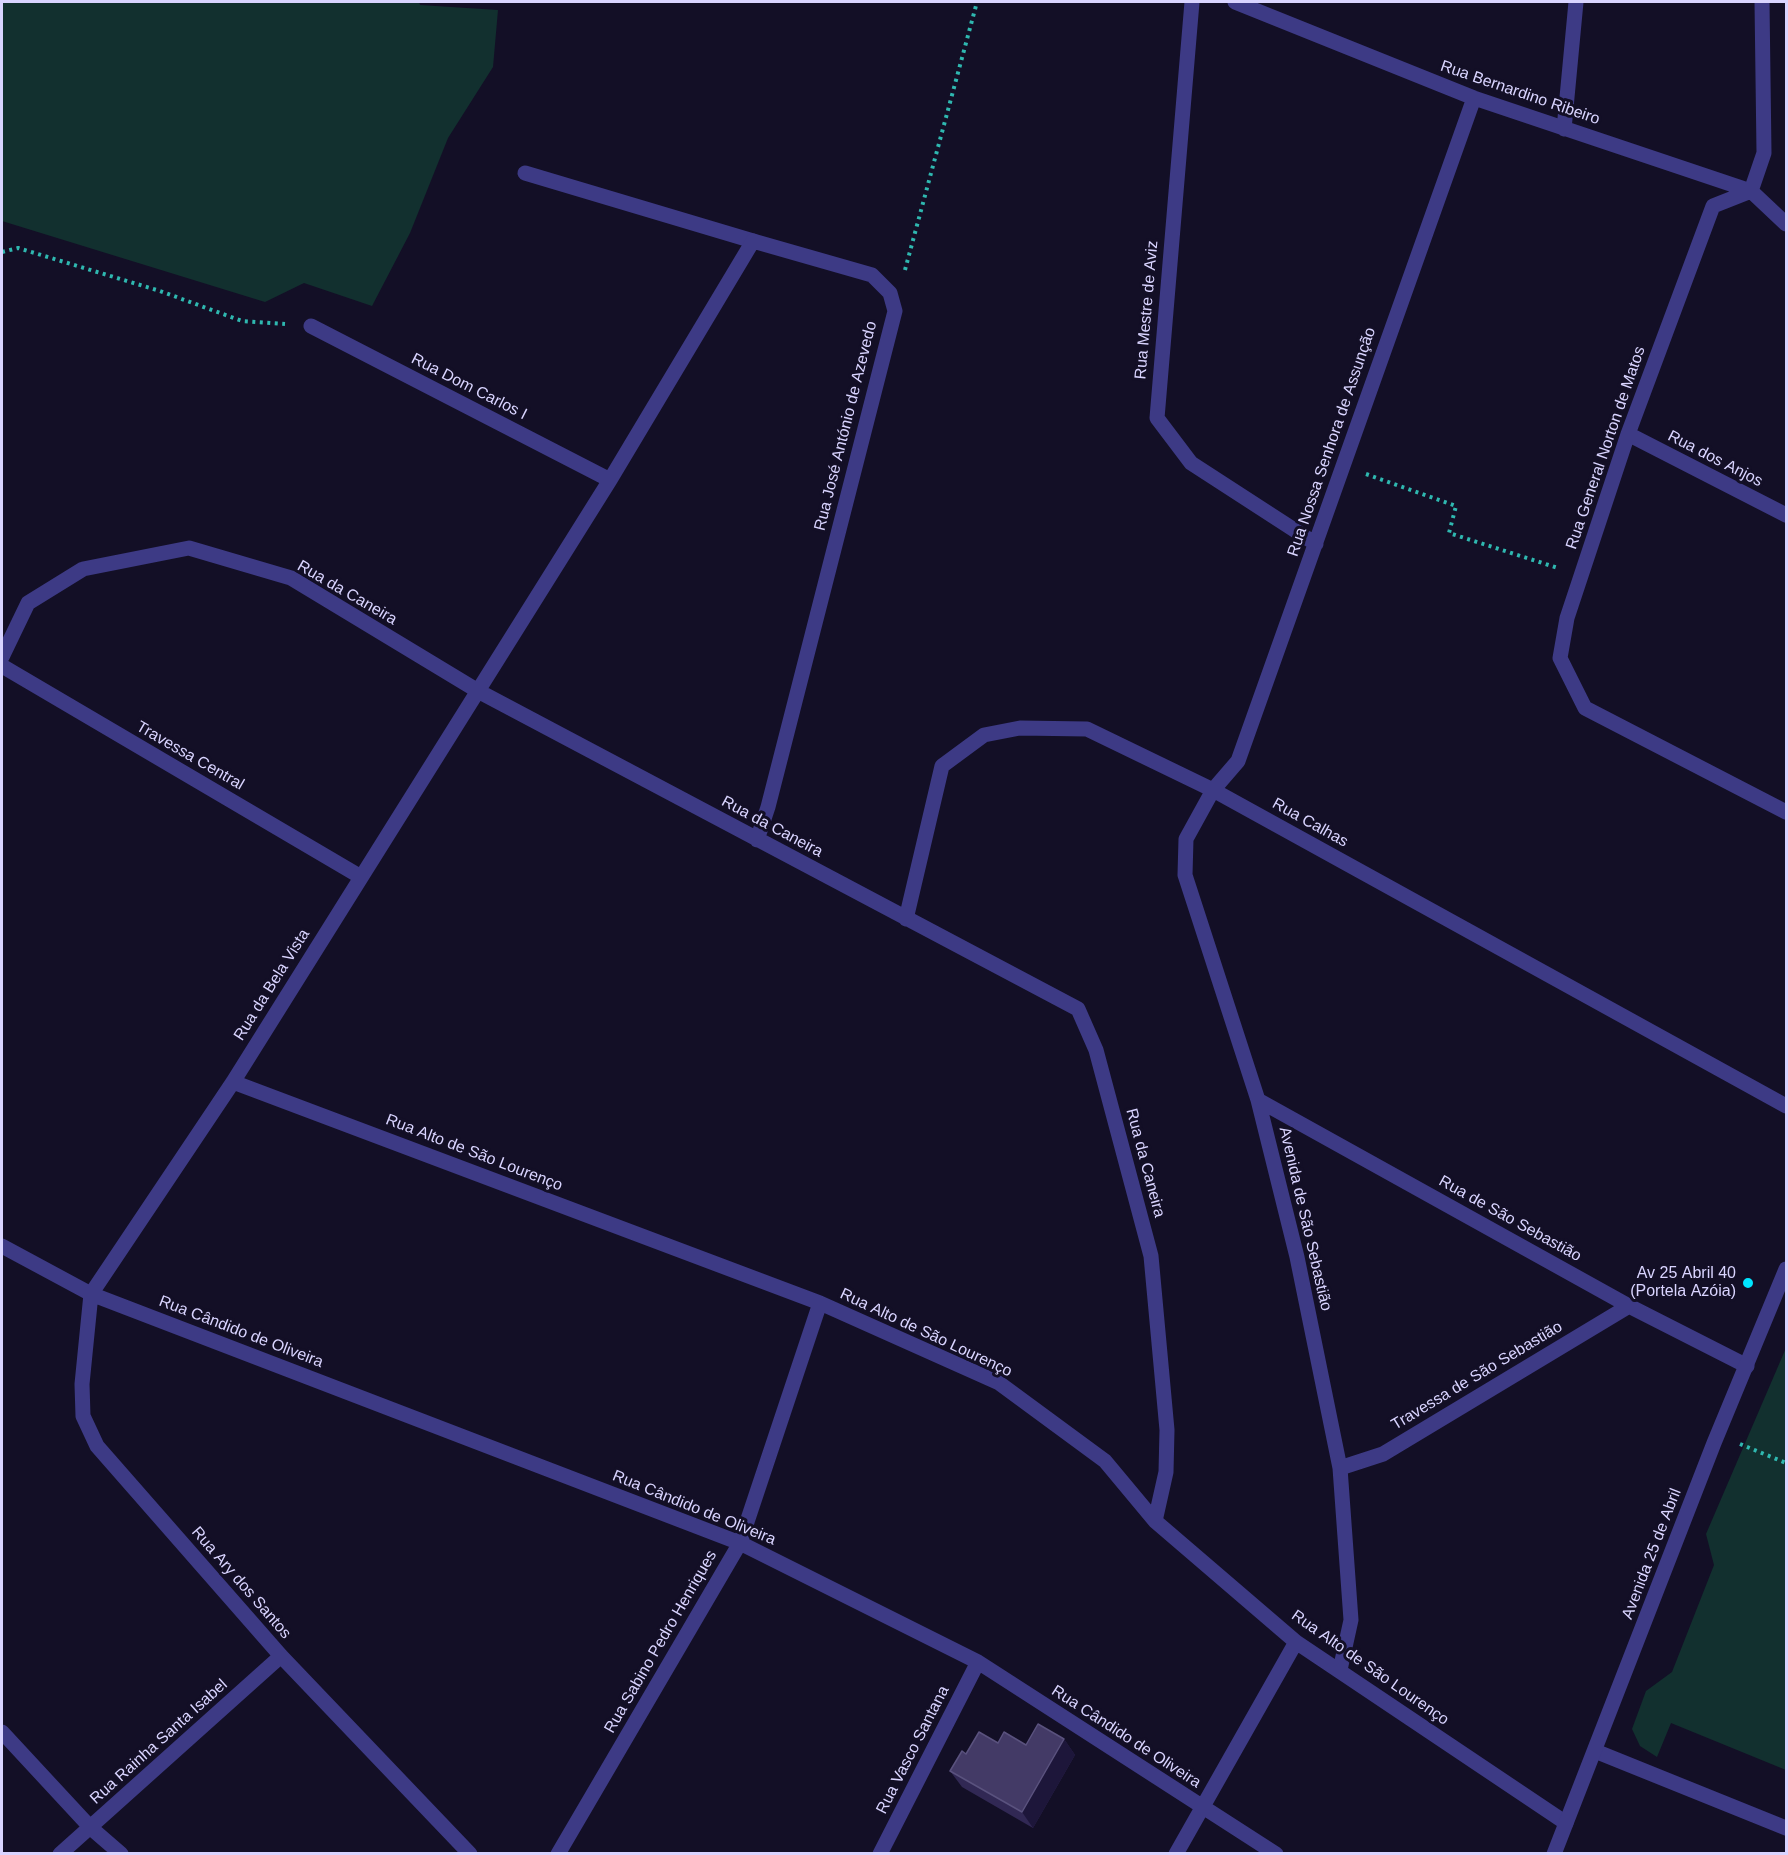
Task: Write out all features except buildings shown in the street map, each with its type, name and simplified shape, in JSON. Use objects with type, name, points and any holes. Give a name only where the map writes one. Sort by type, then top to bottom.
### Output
[{"type":"street","name":"Rua Mestre de Aviz","points":[[1192,2],[1157,418],[1191,463],[1316,544]]},
{"type":"street","name":"Rua Bernardino Ribeiro","points":[[1235,2],[1474,98],[1751,191],[1786,224]]},
{"type":"street","points":[[1564,129],[1576,2]]},
{"type":"street","points":[[1751,191],[1764,153],[1762,2]]},
{"type":"street","name":"Rua Nossa Senhora de Assunção","points":[[1213,790],[1238,761],[1474,98]]},
{"type":"street","points":[[525,173],[872,275],[890,293]]},
{"type":"street","name":"Rua General Norton de Matos","points":[[1751,191],[1713,206],[1628,434],[1567,618],[1560,658],[1585,708],[1786,812]]},
{"type":"street","points":[[478,691],[610,480],[753,241]]},
{"type":"street","name":"Rua José António de Azevedo","points":[[756,840],[774,784],[894,311],[890,293]]},
{"type":"street","name":"Rua Dom Carlos I","points":[[311,326],[610,480]]},
{"type":"street","name":"Rua dos Anjos","points":[[1628,434],[1786,515]]},
{"type":"street","name":"Rua da Caneira","points":[[2,657],[28,603],[83,568],[189,548],[291,578],[478,691],[1078,1009],[1096,1050],[1151,1256],[1167,1430],[1166,1472],[1155,1521]]},
{"type":"street","name":"Travessa Central","points":[[2,666],[361,877]]},
{"type":"street","name":"Rua da Bela Vista","points":[[91,1294],[233,1082],[478,691]]},
{"type":"street","name":"Rua Calhas","points":[[906,919],[942,766],[984,735],[1020,728],[1087,729],[1213,790],[1786,1106]]},
{"type":"street","name":"Avenida de São Sebastião","points":[[1213,790],[1186,839],[1185,875],[1258,1100],[1297,1257],[1340,1468],[1351,1620],[1340,1670]]},
{"type":"street","name":"Rua Alto de São Lourenço","points":[[233,1082],[820,1303],[999,1383],[1105,1461],[1155,1521],[1296,1642],[1566,1823]]},
{"type":"street","name":"Rua de São Sebastião","points":[[1258,1100],[1629,1306],[1747,1366]]},
{"type":"street","name":"Rua Cândido de Oliveira","points":[[2,1246],[91,1294],[740,1543],[978,1662],[1276,1854]]},
{"type":"street","name":"Avenida 25 de Abril","points":[[1554,1854],[1714,1443],[1786,1269]]},
{"type":"street","name":"Rua Ary dos Santos","points":[[91,1294],[82,1384],[83,1416],[97,1446],[281,1656],[470,1854]]},
{"type":"street","name":"Rua Sabino Pedro Henriques","points":[[558,1854],[740,1543],[820,1303]]},
{"type":"street","name":"Travessa de São Sebastião","points":[[1340,1468],[1383,1454],[1629,1306]]},
{"type":"street","points":[[1176,1854],[1296,1642]]},
{"type":"street","name":"Rua Rainha Santa Isabel","points":[[60,1854],[281,1656]]},
{"type":"street","name":"Rua Vasco Santana","points":[[880,1854],[978,1662]]},
{"type":"street","points":[[2,1732],[91,1828],[121,1854]]},
{"type":"street","points":[[1595,1751],[1786,1828]]},
{"type":"path","points":[[890,293],[905,272],[978,2]]},
{"type":"path","points":[[2,252],[18,248],[160,291],[242,321],[311,326]]},
{"type":"path","points":[[1343,465],[1456,506],[1449,533],[1581,576]]},
{"type":"path","points":[[1714,1443],[1745,1444],[1786,1463]]},
{"type":"green space","points":[[2,2],[419,2],[420,5],[498,10],[493,67],[448,138],[410,233],[372,306],[304,283],[265,302],[2,221]]},
{"type":"green space","points":[[1786,1348],[1786,1770],[1671,1723],[1657,1757],[1640,1746],[1632,1729],[1646,1691],[1672,1672],[1714,1565],[1706,1534]]},
{"type":"place","name":"Av 25 Abril 40 (Portela Azóia)","points":[[1748,1283]]}]
